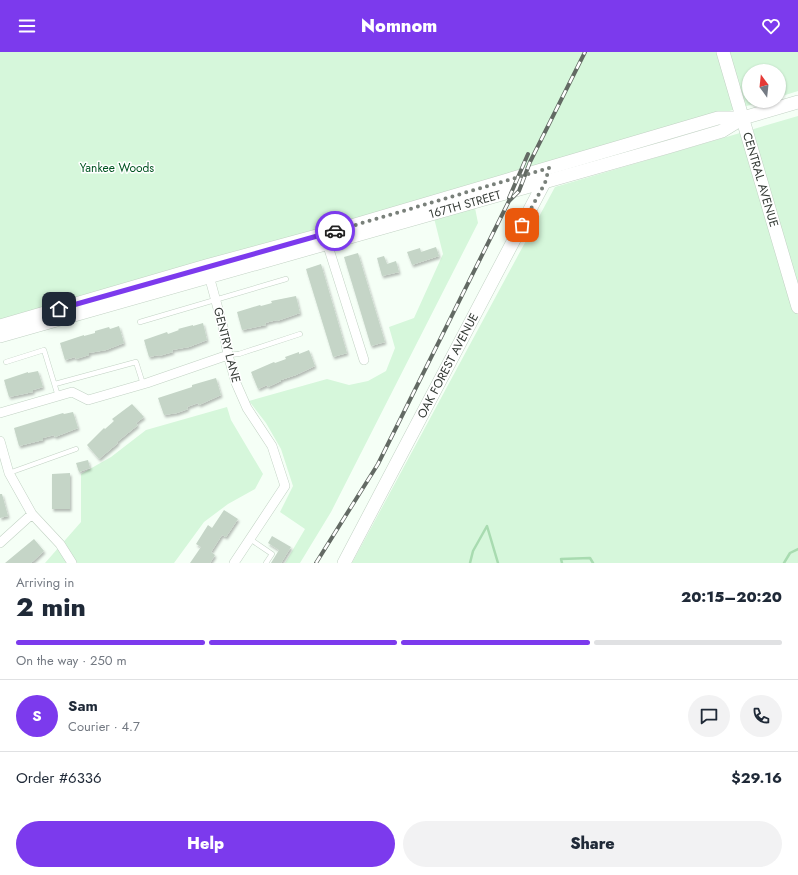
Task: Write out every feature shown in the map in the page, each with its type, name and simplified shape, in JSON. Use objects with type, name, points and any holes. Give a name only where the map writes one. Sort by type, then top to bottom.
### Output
[{"type":"main road","name":"CENTRAL AVENUE","points":[[723,52],[798,307]]},
{"type":"main road","name":"167TH STREET","points":[[0,326],[208,271],[327,243],[545,183],[722,131],[743,118],[798,102]]},
{"type":"main road","name":"167TH STREET","points":[[0,336],[324,234],[718,118],[743,118]]},
{"type":"main road","name":"OAK FOREST AVENUE","points":[[344,563],[545,183],[549,168]]},
{"type":"street","points":[[327,243],[364,360]]},
{"type":"street","name":"GENTRY LANE","points":[[208,271],[224,327],[228,355],[241,396],[272,446],[285,486],[250,539]]},
{"type":"street","points":[[0,413],[72,392],[88,400],[143,384],[228,355]]},
{"type":"street","points":[[0,441],[9,473],[32,514],[60,544],[72,563]]},
{"type":"street","points":[[0,543],[32,514]]},
{"type":"street","points":[[234,563],[250,539]]},
{"type":"lane","points":[[140,322],[286,278]]},
{"type":"lane","points":[[228,355],[239,354],[300,334]]},
{"type":"lane","points":[[6,362],[44,350],[58,396]]},
{"type":"lane","points":[[55,384],[136,362],[143,384]]},
{"type":"lane","points":[[9,473],[76,449]]},
{"type":"lane","points":[[250,539],[272,554],[266,563]]},
{"type":"green space","name":"Yankee Woods","points":[[0,52],[798,52],[798,91],[786,95],[786,64],[742,64],[742,107],[0,322]]},
{"type":"green space","points":[[798,116],[798,563],[352,563],[555,187]]},
{"type":"green space","points":[[475,208],[478,223],[331,512],[300,563],[285,563],[305,529],[280,512],[293,486],[281,449],[266,423],[249,401],[327,379],[349,385],[368,381],[386,371],[395,348],[389,327],[414,318],[443,254],[434,218]]},
{"type":"green space","points":[[227,407],[231,420],[263,474],[255,489],[228,504],[204,522],[174,563],[45,563],[81,522],[81,474],[111,457],[146,430]]},
{"type":"building","points":[[436,247],[439,256],[412,265],[407,252],[420,248],[421,252]]},
{"type":"building","points":[[358,253],[385,342],[371,346],[344,257]]},
{"type":"building","points":[[384,256],[387,264],[396,261],[399,272],[382,276],[377,258]]},
{"type":"building","points":[[321,264],[347,353],[333,357],[306,269]]},
{"type":"building","points":[[296,296],[300,313],[277,321],[265,323],[266,325],[242,330],[237,312],[272,303],[271,301]]},
{"type":"building","points":[[203,323],[207,340],[189,347],[172,350],[173,352],[149,357],[144,340],[167,332],[168,334],[179,330],[178,329]]},
{"type":"building","points":[[119,326],[124,343],[106,350],[89,353],[89,355],[76,359],[75,357],[65,360],[60,343],[95,333],[95,331]]},
{"type":"building","points":[[309,350],[315,366],[268,387],[267,385],[258,389],[251,372],[274,362],[275,363],[286,359],[285,357]]},
{"type":"building","points":[[38,371],[43,387],[33,390],[33,392],[9,397],[4,380],[28,372]]},
{"type":"building","points":[[216,378],[221,395],[199,405],[198,403],[187,407],[188,409],[177,413],[164,415],[158,398],[192,387],[192,385]]},
{"type":"building","points":[[132,404],[144,417],[136,423],[138,425],[99,459],[87,445],[104,428],[105,429],[114,421],[112,419]]},
{"type":"building","points":[[73,412],[78,428],[55,437],[54,435],[43,438],[43,440],[19,446],[14,428],[63,413]]},
{"type":"building","points":[[88,460],[90,468],[79,472],[76,463]]},
{"type":"building","points":[[70,473],[70,509],[52,509],[52,474]]},
{"type":"building","points":[[0,494],[2,494],[8,516],[0,518]]},
{"type":"building","points":[[224,510],[238,519],[226,537],[222,535],[211,552],[215,555],[210,563],[190,563],[201,547],[196,544],[208,525],[212,528]]},
{"type":"building","points":[[272,536],[291,547],[281,563],[271,563],[279,550],[268,543]]},
{"type":"building","points":[[34,539],[44,551],[31,563],[5,563]]},
{"type":"waterway","points":[[470,563],[473,551],[487,526],[498,563]]},
{"type":"waterway","points":[[784,563],[790,553],[798,549]]},
{"type":"waterway","points":[[562,563],[561,559],[590,558],[593,563]]},
{"type":"railway","points":[[316,563],[378,464],[509,201],[519,191],[530,162],[585,52]]},
{"type":"railway","points":[[509,198],[528,154]]},
{"type":"way so far","points":[[335,231],[549,168],[545,183],[522,225]]},
{"type":"route","points":[[59,309],[206,266],[335,231]]}]
